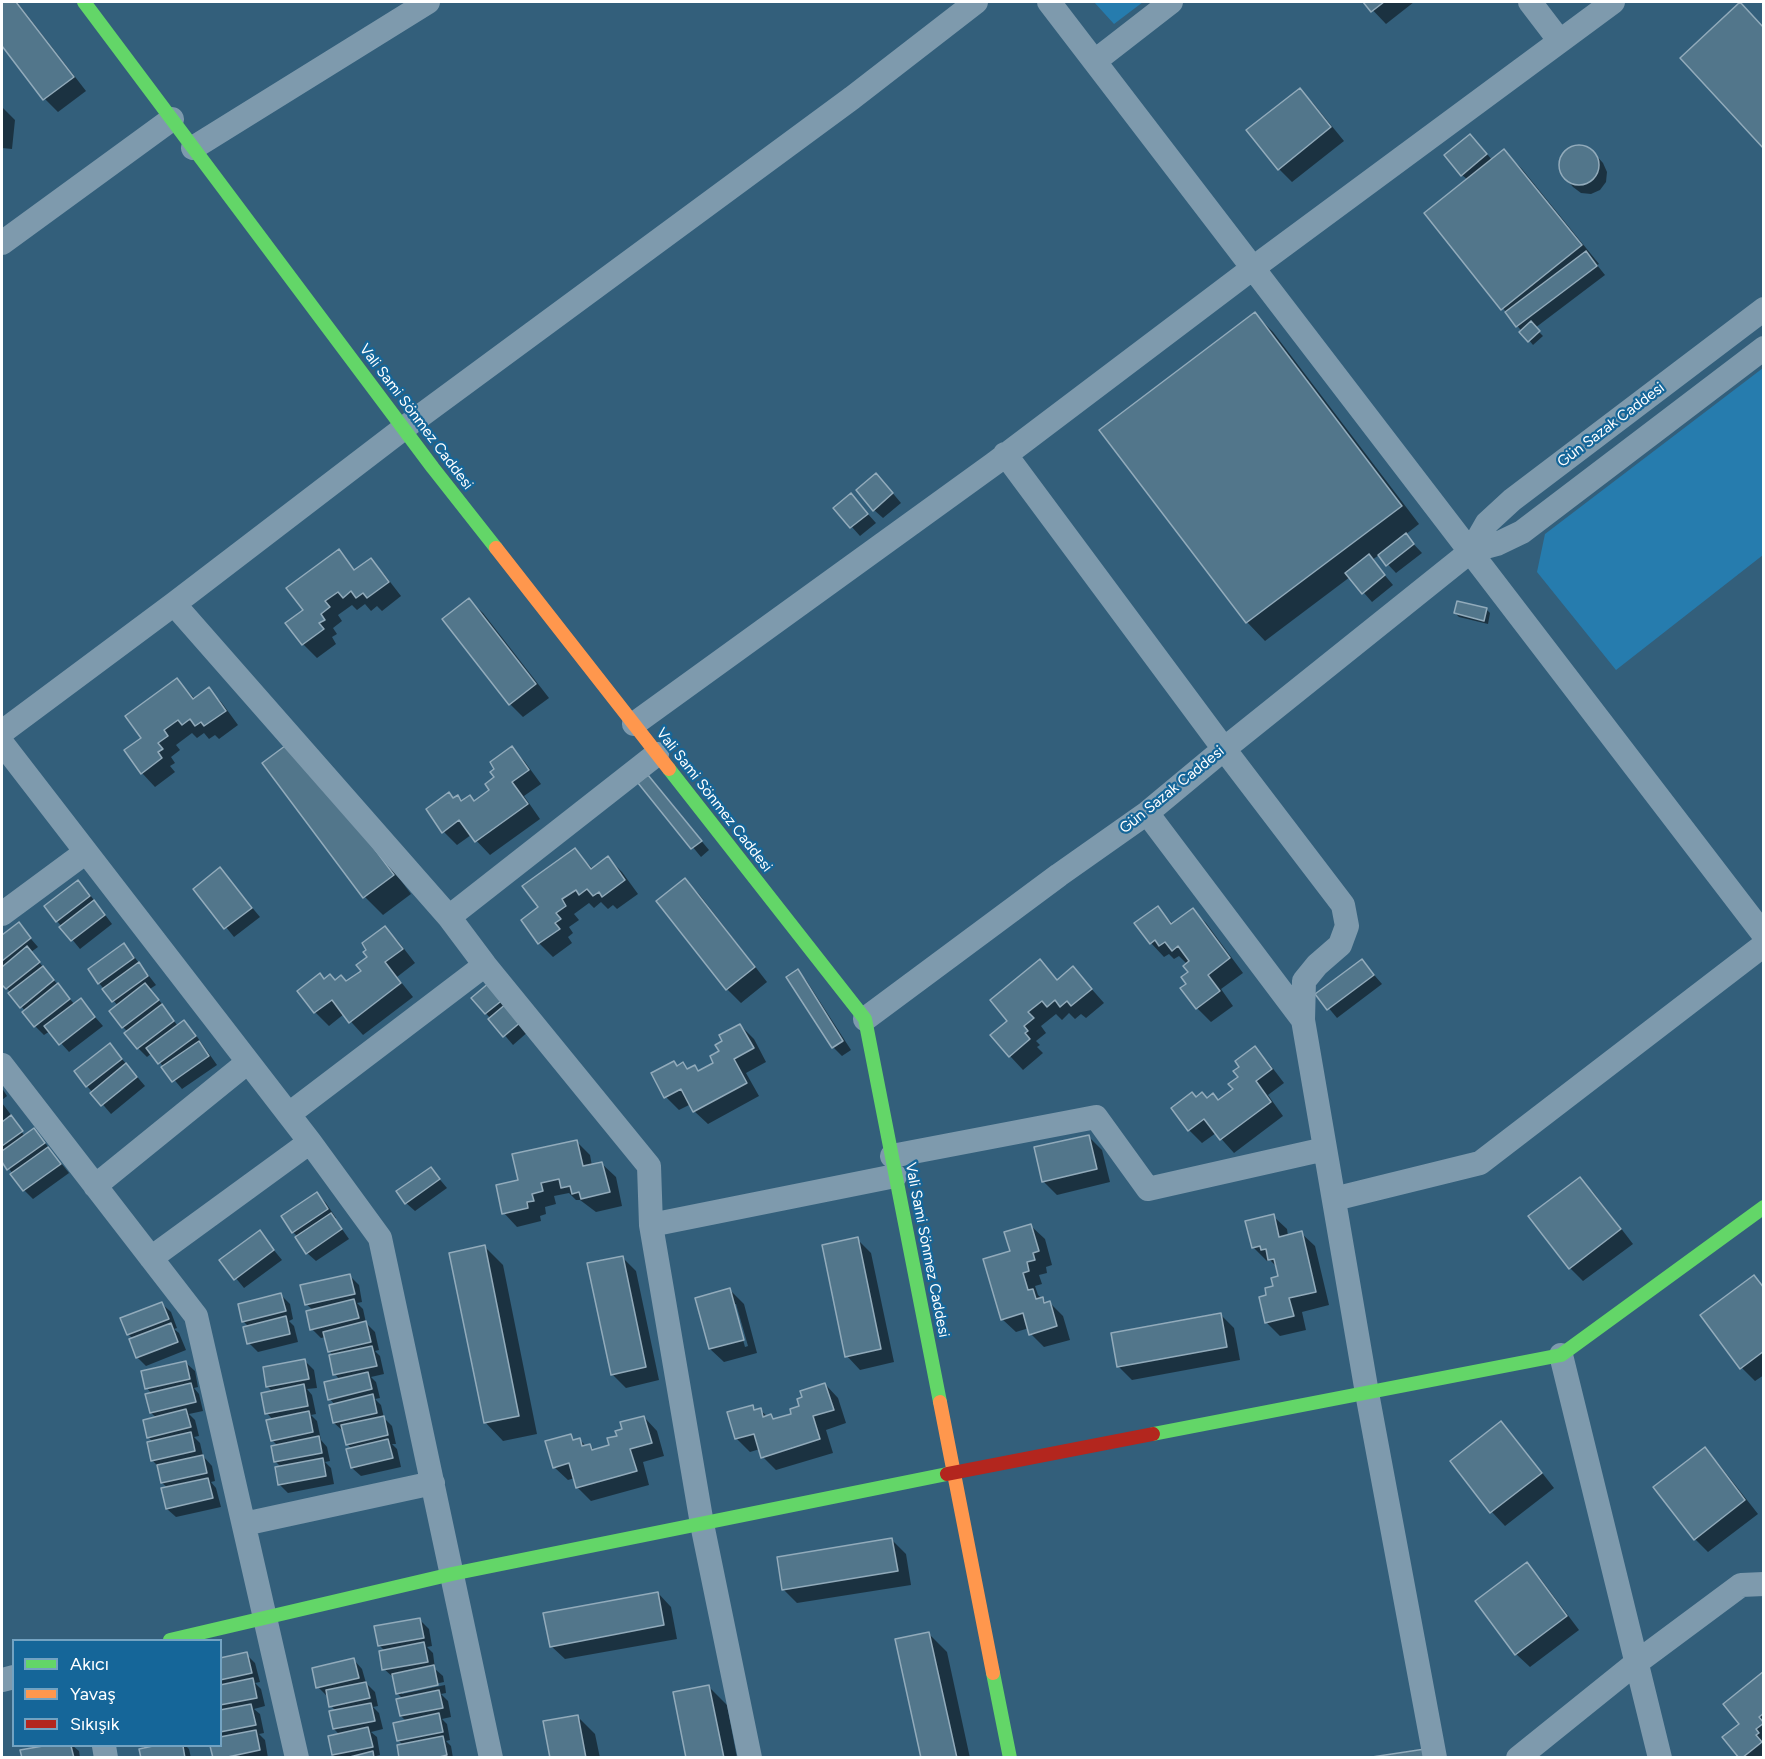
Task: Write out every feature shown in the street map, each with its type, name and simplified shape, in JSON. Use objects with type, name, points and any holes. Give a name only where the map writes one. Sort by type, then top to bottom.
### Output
[{"type":"main road","name":"Vali Sami Sönmez Caddesi","points":[[84,2],[404,428],[865,1019],[1010,1758]]},
{"type":"main road","points":[[178,1639],[452,1574],[954,1473],[1561,1355],[1764,1207]]},
{"type":"street","points":[[194,148],[428,2]]},
{"type":"street","points":[[2,732],[404,428],[852,98],[976,2]]},
{"type":"street","points":[[1049,2],[1764,935]]},
{"type":"street","points":[[1095,61],[1172,2]]},
{"type":"street","points":[[1530,2],[1559,40]]},
{"type":"street","points":[[634,724],[1005,454],[1613,2]]},
{"type":"street","points":[[2,243],[172,119]]},
{"type":"street","name":"Gün Sazak Caddesi","points":[[865,1019],[1059,875],[1147,813],[1224,748],[1471,551],[1487,523],[1512,500],[1764,309]]},
{"type":"street","name":"Gün Sazak Caddesi","points":[[1471,551],[1497,544],[1522,532],[1764,348]]},
{"type":"street","points":[[1005,454],[1343,905],[1347,926],[1341,945],[1317,965],[1304,981],[1303,1020],[1367,1393],[1435,1758]]},
{"type":"street","points":[[174,604],[449,917],[485,965],[649,1166],[651,1225],[702,1524],[750,1758]]},
{"type":"street","points":[[2,743],[310,1142],[380,1238],[491,1758]]},
{"type":"street","points":[[449,917],[657,754]]},
{"type":"street","points":[[1147,813],[1303,1020]]},
{"type":"street","points":[[2,914],[86,852]]},
{"type":"street","points":[[1334,1199],[1480,1163],[1764,945]]},
{"type":"street","points":[[288,1114],[485,965]]},
{"type":"street","points":[[95,1186],[248,1062]]},
{"type":"street","points":[[2,1065],[196,1316],[297,1758]]},
{"type":"street","points":[[651,1225],[1096,1117],[1148,1189],[1325,1149]]},
{"type":"street","points":[[151,1257],[310,1142]]},
{"type":"street","points":[[1561,1355],[1660,1758]]},
{"type":"street","points":[[244,1524],[433,1483]]},
{"type":"street","points":[[1518,1758],[1636,1663],[1741,1586],[1764,1584]]},
{"type":"shaded area","points":[[1094,2],[1143,2],[1114,24]]},
{"type":"shaded area","points":[[1763,368],[1763,555],[1616,670],[1537,572],[1545,534]]},
{"type":"building","points":[[2,2],[16,2],[74,77],[43,100],[2,46]]},
{"type":"building","points":[[1363,2],[1384,2],[1371,12]]},
{"type":"building","points":[[1740,2],[1764,28],[1764,149],[1680,58]]},
{"type":"building","points":[[1300,88],[1331,127],[1278,170],[1246,130]]},
{"type":"building","points":[[1470,134],[1487,154],[1461,176],[1444,155]]},
{"type":"building","points":[[1579,145],[1587,146],[1593,151],[1598,157],[1598,173],[1593,179],[1587,184],[1579,185],[1571,184],[1565,179],[1560,173],[1559,165],[1560,157],[1565,151],[1571,146]]},
{"type":"building","points":[[1504,149],[1582,245],[1501,310],[1424,213]]},
{"type":"building","points":[[1586,251],[1597,266],[1516,327],[1505,312]]},
{"type":"building","points":[[1255,312],[1402,506],[1246,623],[1099,430]]},
{"type":"building","points":[[1531,321],[1540,331],[1528,342],[1519,332]]},
{"type":"building","points":[[876,473],[893,493],[873,511],[856,490]]},
{"type":"building","points":[[851,493],[868,514],[850,528],[833,508]]},
{"type":"building","points":[[1406,533],[1414,544],[1386,566],[1378,555]]},
{"type":"building","points":[[339,549],[354,570],[371,558],[389,582],[367,598],[363,593],[356,598],[351,591],[343,598],[338,592],[325,601],[330,607],[321,614],[325,620],[319,623],[324,629],[302,645],[285,623],[303,610],[286,588]]},
{"type":"building","points":[[1369,554],[1385,575],[1362,594],[1345,573]]},
{"type":"building","points":[[469,598],[536,684],[509,705],[442,619]]},
{"type":"building","points":[[1457,601],[1487,608],[1484,621],[1454,613]]},
{"type":"building","points":[[177,678],[193,699],[209,687],[226,711],[204,726],[201,722],[195,726],[190,719],[182,725],[178,720],[164,730],[168,736],[158,743],[163,749],[158,752],[162,758],[141,774],[124,750],[141,738],[125,716]]},
{"type":"building","points":[[293,740],[394,875],[363,898],[262,763]]},
{"type":"building","points":[[512,746],[529,770],[512,782],[528,804],[475,842],[459,820],[442,833],[426,809],[449,792],[453,798],[458,795],[461,801],[470,795],[474,801],[489,790],[485,784],[494,777],[490,772],[494,769],[490,762]]},
{"type":"building","points":[[648,775],[702,841],[691,849],[638,783]]},
{"type":"building","points":[[575,848],[591,869],[608,856],[625,880],[602,897],[599,892],[593,896],[587,889],[579,895],[576,890],[562,899],[566,906],[556,913],[561,919],[555,923],[560,929],[538,944],[521,920],[538,907],[522,886]]},
{"type":"building","points":[[220,867],[252,908],[224,929],[193,889]]},
{"type":"building","points":[[685,878],[755,967],[726,990],[656,901]]},
{"type":"building","points":[[78,880],[90,896],[56,922],[44,906]]},
{"type":"building","points":[[94,900],[105,915],[71,941],[59,927]]},
{"type":"building","points":[[1158,906],[1171,924],[1193,908],[1230,958],[1208,975],[1220,991],[1196,1009],[1180,988],[1186,984],[1181,977],[1188,972],[1183,966],[1189,961],[1178,946],[1172,951],[1165,942],[1159,946],[1155,940],[1150,944],[1134,923]]},
{"type":"building","points":[[19,922],[31,938],[2,961],[2,935]]},
{"type":"building","points":[[385,926],[403,949],[385,962],[401,983],[349,1023],[332,1000],[314,1013],[297,991],[320,973],[324,979],[330,974],[335,980],[341,975],[346,981],[361,971],[356,965],[367,957],[363,952],[366,950],[362,943]]},
{"type":"building","points":[[124,943],[134,958],[98,984],[88,969]]},
{"type":"building","points":[[27,946],[40,962],[6,989],[2,985],[2,967]]},
{"type":"building","points":[[1040,959],[1057,980],[1073,966],[1092,989],[1071,1006],[1067,1001],[1060,1007],[1055,1000],[1047,1007],[1042,1001],[1028,1012],[1034,1018],[1024,1026],[1028,1031],[1025,1033],[1030,1039],[1009,1057],[990,1035],[1007,1021],[990,1000]]},
{"type":"building","points":[[1362,959],[1374,975],[1327,1010],[1315,994]]},
{"type":"building","points":[[139,962],[148,976],[112,1002],[102,989]]},
{"type":"building","points":[[43,966],[54,980],[20,1008],[8,993]]},
{"type":"building","points":[[798,969],[843,1041],[832,1048],[786,977]]},
{"type":"building","points":[[490,982],[505,998],[485,1014],[471,998]]},
{"type":"building","points":[[58,983],[70,999],[34,1027],[22,1012]]},
{"type":"building","points":[[145,983],[159,1000],[122,1028],[109,1011]]},
{"type":"building","points":[[81,998],[95,1017],[59,1045],[44,1026]]},
{"type":"building","points":[[507,1003],[522,1021],[503,1037],[488,1019]]},
{"type":"building","points":[[162,1004],[174,1021],[137,1049],[124,1033]]},
{"type":"building","points":[[184,1020],[196,1036],[158,1064],[146,1048]]},
{"type":"building","points":[[740,1024],[754,1048],[734,1059],[747,1083],[693,1112],[681,1089],[664,1098],[651,1073],[674,1061],[677,1066],[683,1062],[687,1069],[695,1065],[698,1071],[713,1063],[710,1056],[719,1051],[715,1045],[722,1041],[719,1035]]},
{"type":"building","points":[[199,1041],[209,1056],[172,1082],[161,1067]]},
{"type":"building","points":[[110,1043],[122,1059],[86,1087],[74,1071]]},
{"type":"building","points":[[1255,1046],[1272,1069],[1256,1081],[1271,1102],[1220,1140],[1204,1119],[1188,1131],[1171,1108],[1192,1092],[1196,1097],[1202,1092],[1207,1098],[1213,1093],[1218,1100],[1233,1089],[1228,1084],[1238,1077],[1233,1071],[1239,1067],[1235,1061]]},
{"type":"building","points":[[126,1063],[137,1077],[101,1106],[90,1093]]},
{"type":"building","points":[[11,1115],[23,1131],[2,1146],[2,1122]]},
{"type":"building","points":[[34,1128],[45,1143],[7,1170],[2,1162],[2,1151]]},
{"type":"building","points":[[1089,1135],[1097,1169],[1042,1182],[1034,1147]]},
{"type":"building","points":[[577,1140],[583,1166],[602,1162],[610,1192],[581,1199],[579,1192],[572,1194],[570,1186],[561,1188],[559,1179],[541,1183],[543,1191],[532,1194],[534,1201],[527,1202],[528,1208],[502,1214],[496,1185],[518,1180],[512,1154]]},
{"type":"building","points":[[48,1147],[61,1164],[23,1191],[10,1174]]},
{"type":"building","points":[[431,1167],[440,1179],[405,1204],[396,1191]]},
{"type":"building","points":[[1580,1177],[1621,1229],[1569,1269],[1528,1216]]},
{"type":"building","points":[[317,1192],[328,1209],[292,1233],[281,1216]]},
{"type":"building","points":[[331,1213],[342,1229],[306,1254],[295,1237]]},
{"type":"building","points":[[1274,1214],[1279,1237],[1302,1231],[1316,1292],[1289,1298],[1294,1316],[1265,1323],[1259,1297],[1266,1295],[1265,1288],[1273,1286],[1271,1278],[1278,1276],[1274,1259],[1268,1260],[1266,1249],[1261,1250],[1260,1246],[1252,1248],[1245,1221]]},
{"type":"building","points":[[1031,1224],[1039,1251],[1033,1253],[1035,1260],[1027,1262],[1029,1271],[1023,1273],[1028,1290],[1033,1289],[1036,1299],[1043,1297],[1044,1303],[1050,1301],[1057,1326],[1029,1335],[1023,1313],[1001,1320],[983,1259],[1010,1251],[1004,1232]]},
{"type":"building","points":[[260,1230],[274,1250],[234,1280],[219,1260]]},
{"type":"building","points":[[858,1237],[881,1349],[845,1357],[822,1245]]},
{"type":"building","points":[[485,1245],[519,1416],[484,1423],[449,1253]]},
{"type":"building","points":[[623,1256],[646,1367],[611,1375],[587,1263]]},
{"type":"building","points":[[350,1274],[355,1294],[305,1305],[300,1285]]},
{"type":"building","points":[[1754,1275],[1764,1288],[1764,1351],[1740,1369],[1700,1315]]},
{"type":"building","points":[[730,1288],[744,1340],[709,1349],[695,1298]]},
{"type":"building","points":[[281,1293],[286,1311],[242,1322],[238,1304]]},
{"type":"building","points":[[354,1299],[359,1318],[310,1330],[306,1311]]},
{"type":"building","points":[[162,1302],[169,1319],[127,1335],[120,1318]]},
{"type":"building","points":[[1221,1313],[1227,1347],[1117,1367],[1111,1333]]},
{"type":"building","points":[[286,1316],[290,1334],[247,1344],[243,1327]]},
{"type":"building","points":[[366,1321],[371,1342],[328,1352],[323,1332]]},
{"type":"building","points":[[171,1323],[178,1342],[136,1358],[129,1339]]},
{"type":"building","points":[[372,1346],[377,1366],[333,1375],[329,1355]]},
{"type":"building","points":[[305,1359],[309,1379],[266,1387],[263,1367]]},
{"type":"building","points":[[186,1361],[190,1379],[145,1389],[141,1371]]},
{"type":"building","points":[[368,1372],[372,1389],[328,1400],[324,1382]]},
{"type":"building","points":[[191,1383],[196,1402],[150,1413],[145,1394]]},
{"type":"building","points":[[825,1383],[834,1410],[813,1416],[820,1439],[761,1458],[754,1434],[735,1439],[727,1412],[753,1405],[754,1410],[761,1408],[763,1417],[771,1414],[773,1419],[791,1414],[790,1409],[799,1406],[797,1399],[802,1397],[800,1391]]},
{"type":"building","points":[[304,1384],[308,1406],[265,1414],[261,1393]]},
{"type":"building","points":[[373,1394],[377,1413],[333,1423],[329,1405]]},
{"type":"building","points":[[186,1409],[191,1427],[147,1438],[143,1420]]},
{"type":"building","points":[[309,1411],[313,1432],[271,1441],[266,1420]]},
{"type":"building","points":[[384,1416],[388,1435],[346,1445],[341,1425]]},
{"type":"building","points":[[644,1416],[652,1443],[630,1449],[637,1471],[576,1488],[569,1463],[553,1468],[545,1441],[571,1434],[573,1440],[580,1438],[582,1446],[590,1444],[592,1450],[609,1445],[607,1438],[617,1436],[615,1431],[622,1429],[620,1422]]},
{"type":"building","points":[[1501,1421],[1542,1473],[1490,1513],[1450,1461]]},
{"type":"building","points":[[191,1432],[195,1451],[151,1461],[147,1442]]},
{"type":"building","points":[[319,1436],[322,1453],[274,1462],[271,1446]]},
{"type":"building","points":[[388,1439],[393,1458],[351,1468],[346,1449]]},
{"type":"building","points":[[1705,1447],[1745,1500],[1694,1540],[1653,1487]]},
{"type":"building","points":[[203,1455],[207,1473],[161,1483],[157,1465]]},
{"type":"building","points":[[323,1458],[326,1476],[278,1485],[275,1467]]},
{"type":"building","points":[[208,1478],[213,1498],[166,1509],[161,1488]]},
{"type":"building","points":[[892,1538],[898,1571],[782,1590],[777,1557]]},
{"type":"building","points":[[1527,1562],[1567,1616],[1515,1655],[1475,1601]]},
{"type":"building","points":[[658,1592],[664,1625],[550,1647],[543,1613]]},
{"type":"building","points":[[420,1618],[424,1638],[378,1646],[374,1626]]},
{"type":"building","points":[[929,1632],[957,1758],[921,1758],[895,1639]]},
{"type":"building","points":[[424,1642],[428,1662],[382,1670],[379,1651]]},
{"type":"building","points":[[247,1652],[252,1673],[222,1680],[222,1658]]},
{"type":"building","points":[[354,1658],[359,1678],[316,1688],[312,1668]]},
{"type":"building","points":[[434,1665],[438,1685],[396,1694],[392,1674]]},
{"type":"building","points":[[1764,1671],[1764,1713],[1759,1717],[1764,1723],[1756,1729],[1759,1733],[1756,1735],[1762,1742],[1739,1758],[1722,1737],[1739,1724],[1723,1704]]},
{"type":"building","points":[[253,1678],[257,1698],[222,1705],[222,1685]]},
{"type":"building","points":[[366,1682],[370,1698],[329,1707],[326,1690]]},
{"type":"building","points":[[709,1685],[724,1758],[686,1758],[673,1692]]},
{"type":"building","points":[[439,1690],[443,1708],[400,1716],[396,1699]]},
{"type":"building","points":[[371,1703],[375,1721],[333,1729],[329,1711]]},
{"type":"building","points":[[251,1704],[256,1725],[222,1732],[222,1710]]},
{"type":"building","points":[[439,1713],[443,1732],[397,1741],[393,1723]]},
{"type":"building","points":[[578,1715],[586,1758],[550,1758],[543,1721]]},
{"type":"building","points":[[368,1727],[373,1747],[332,1755],[328,1736]]},
{"type":"building","points":[[256,1730],[260,1750],[213,1758],[210,1747],[222,1747],[222,1737]]},
{"type":"building","points":[[443,1736],[447,1755],[436,1758],[399,1758],[397,1745]]},
{"type":"building","points":[[37,1747],[71,1747],[74,1758],[22,1758],[20,1750]]},
{"type":"building","points":[[183,1747],[185,1758],[141,1758],[139,1749]]},
{"type":"building","points":[[1425,1749],[1426,1758],[1372,1758],[1372,1757]]},
{"type":"building","points":[[373,1751],[374,1758],[346,1758]]},
{"type":"traffic: fast","points":[[84,2],[433,468],[496,548]]},
{"type":"traffic: fast","points":[[669,769],[865,1019],[940,1402]]},
{"type":"traffic: fast","points":[[1153,1434],[1561,1355],[1764,1207]]},
{"type":"traffic: fast","points":[[174,1639],[452,1574],[947,1474]]},
{"type":"traffic: fast","points":[[993,1673],[1010,1758]]},
{"type":"traffic: slow","points":[[496,548],[669,769]]},
{"type":"traffic: slow","points":[[940,1402],[993,1673]]},
{"type":"traffic: jam","points":[[947,1474],[1153,1434]]}]
